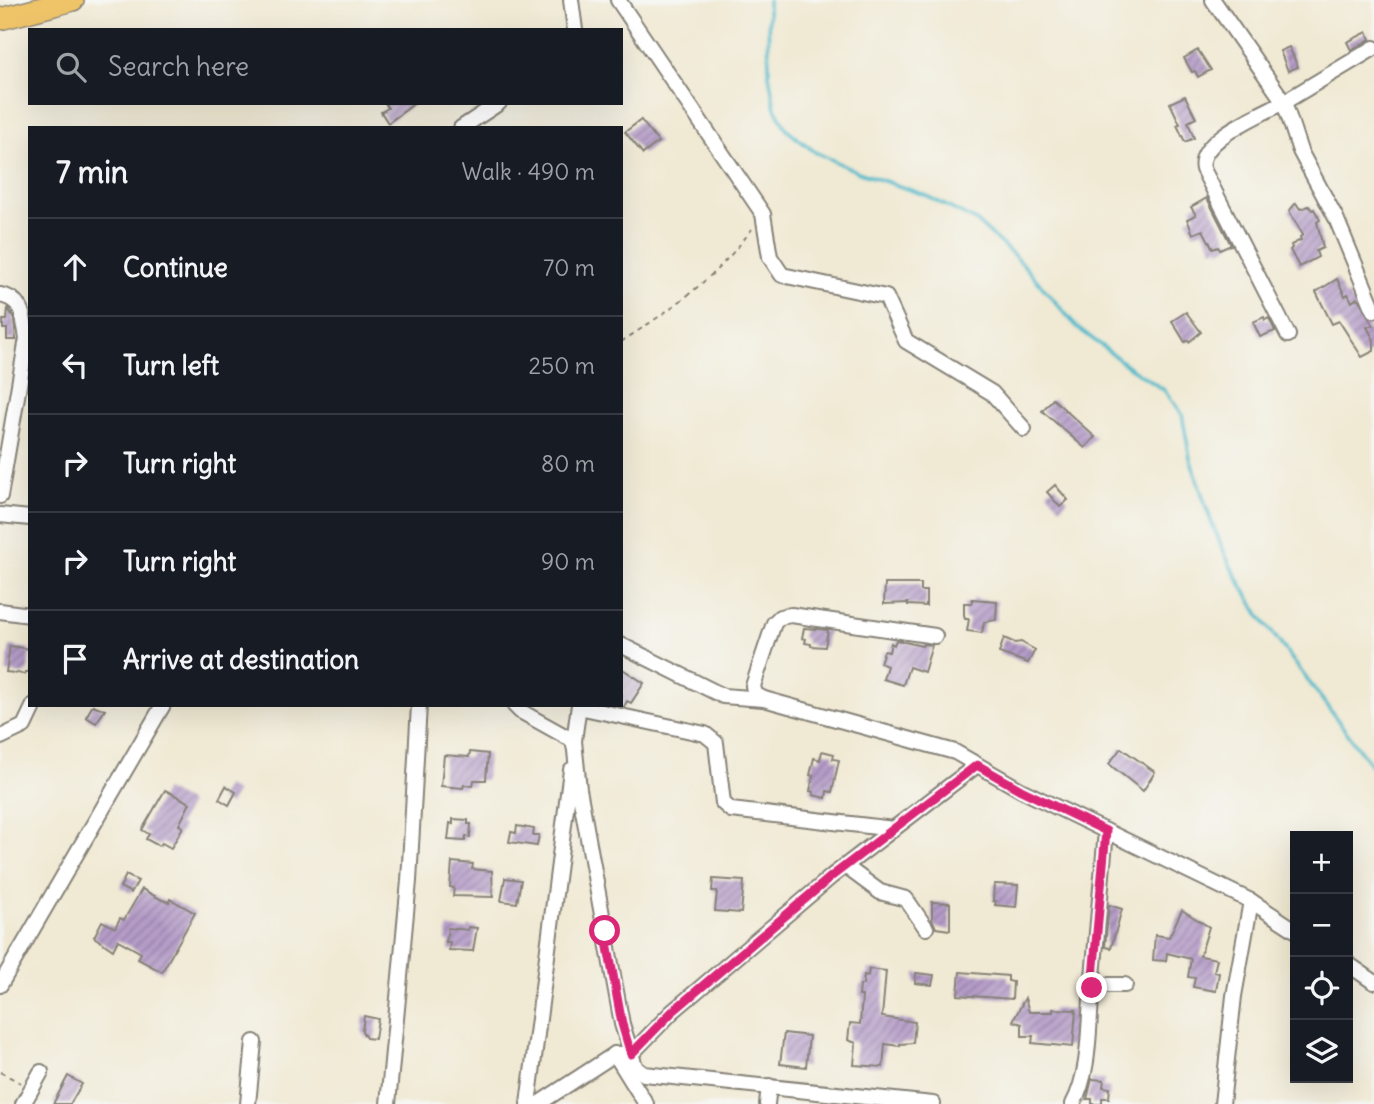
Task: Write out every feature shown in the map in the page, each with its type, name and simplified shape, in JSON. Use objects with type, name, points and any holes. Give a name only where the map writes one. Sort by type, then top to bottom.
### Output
[{"type":"highway","points":[[0,19],[73,0]]},
{"type":"street","points":[[571,0],[575,28]]},
{"type":"street","points":[[618,0],[763,214],[770,257],[782,275],[886,297],[906,341],[992,393],[1024,429]]},
{"type":"street","points":[[1213,0],[1284,102],[1300,151],[1370,285],[1374,310]]},
{"type":"street","points":[[1288,335],[1203,169],[1201,159],[1208,146],[1223,136],[1374,48]]},
{"type":"street","points":[[464,126],[496,105]]},
{"type":"street","points":[[0,295],[14,299],[20,306],[28,337],[0,496]]},
{"type":"street","points":[[0,515],[28,518]]},
{"type":"street","points":[[0,611],[28,615]]},
{"type":"street","points":[[764,699],[755,694],[753,686],[774,623],[780,617],[791,615],[935,636]]},
{"type":"street","points":[[623,646],[723,696],[764,699],[955,752],[1021,790],[1251,901],[1290,927]]},
{"type":"street","points":[[0,740],[24,726],[33,707]]},
{"type":"street","points":[[0,985],[4,968],[162,707]]},
{"type":"street","points":[[388,1104],[410,881],[419,707]]},
{"type":"street","points":[[516,707],[574,741]]},
{"type":"street","points":[[528,1104],[579,707]]},
{"type":"street","points":[[584,707],[705,734],[716,743],[723,803],[731,810],[894,829]]},
{"type":"street","points":[[574,741],[581,802],[622,1024],[636,1069],[644,1074],[933,1104]]},
{"type":"street","points":[[538,1104],[615,1054],[631,1054],[672,1012],[845,866],[977,765]]},
{"type":"street","points":[[1073,1104],[1084,1071],[1106,831]]},
{"type":"street","points":[[845,866],[880,892],[906,899],[926,928]]},
{"type":"street","points":[[1222,1104],[1234,996],[1251,901]]},
{"type":"street","points":[[1353,967],[1374,982]]},
{"type":"street","points":[[1092,988],[1099,985],[1125,985]]},
{"type":"street","points":[[248,1104],[254,1042]]},
{"type":"street","points":[[615,1054],[646,1104]]},
{"type":"street","points":[[23,1104],[41,1072]]},
{"type":"street","points":[[766,1104],[769,1086]]},
{"type":"path","points":[[623,341],[696,291],[732,256],[763,214]]},
{"type":"path","points":[[0,1072],[32,1089]]},
{"type":"building","points":[[1367,32],[1370,39],[1351,50],[1347,42]]},
{"type":"building","points":[[1289,47],[1298,67],[1288,71],[1280,51]]},
{"type":"building","points":[[1198,50],[1211,70],[1198,77],[1184,58]]},
{"type":"building","points":[[1185,96],[1196,118],[1188,122],[1194,138],[1185,142],[1170,103]]},
{"type":"building","points":[[386,105],[412,105],[388,123],[381,112],[388,108]]},
{"type":"building","points":[[641,120],[658,142],[643,154],[625,132]]},
{"type":"building","points":[[1207,198],[1231,245],[1220,250],[1218,247],[1213,249],[1203,230],[1193,234],[1187,219],[1196,215],[1191,207]]},
{"type":"building","points":[[1296,203],[1300,209],[1309,206],[1314,209],[1320,220],[1317,222],[1323,248],[1316,251],[1318,257],[1299,267],[1290,250],[1291,245],[1301,240],[1303,235],[1289,211]]},
{"type":"building","points":[[1337,279],[1345,296],[1348,294],[1352,302],[1357,298],[1360,301],[1373,325],[1367,327],[1374,340],[1374,351],[1362,357],[1339,321],[1332,324],[1316,292]]},
{"type":"building","points":[[8,308],[14,319],[16,340],[7,340],[7,329],[3,329]]},
{"type":"building","points":[[1186,312],[1201,332],[1189,342],[1185,342],[1172,321]]},
{"type":"building","points":[[1264,317],[1265,320],[1269,318],[1275,331],[1260,337],[1253,322]]},
{"type":"building","points":[[1053,399],[1095,437],[1085,448],[1042,411]]},
{"type":"building","points":[[1055,485],[1068,500],[1060,507],[1047,492]]},
{"type":"building","points":[[885,584],[921,584],[921,591],[926,591],[926,606],[908,603],[884,604]]},
{"type":"building","points":[[972,599],[997,601],[996,620],[984,622],[982,633],[967,631],[969,619],[965,619],[964,603],[972,603]]},
{"type":"building","points":[[804,628],[828,630],[825,647],[805,643],[806,639],[802,638]]},
{"type":"building","points":[[1004,638],[1015,643],[1021,642],[1035,650],[1028,663],[999,653]]},
{"type":"building","points":[[896,640],[922,646],[932,645],[924,672],[909,667],[903,685],[883,679],[887,666],[880,663],[884,651],[889,652],[891,643],[894,645]]},
{"type":"building","points":[[10,646],[28,649],[28,672],[6,672]]},
{"type":"building","points":[[623,669],[644,683],[631,703],[627,701],[624,707]]},
{"type":"building","points":[[92,707],[105,710],[96,723],[86,717]]},
{"type":"building","points":[[1121,748],[1155,772],[1143,791],[1109,764]]},
{"type":"building","points":[[822,751],[834,754],[833,759],[839,760],[832,792],[827,791],[826,798],[813,795],[814,792],[810,791],[814,758],[820,760]]},
{"type":"building","points":[[470,752],[488,754],[486,780],[474,780],[473,786],[464,785],[463,788],[441,786],[444,755],[469,757]]},
{"type":"building","points":[[226,786],[236,792],[229,805],[219,799]]},
{"type":"building","points":[[165,790],[190,803],[179,825],[183,827],[171,848],[162,843],[159,846],[146,839],[149,834],[142,830]]},
{"type":"building","points":[[453,819],[468,820],[468,824],[471,824],[470,837],[466,836],[465,841],[448,840]]},
{"type":"building","points":[[517,826],[534,829],[533,835],[539,835],[537,846],[509,842],[511,832],[516,833]]},
{"type":"building","points":[[452,862],[473,864],[472,869],[492,871],[493,897],[453,896],[454,888],[450,887]]},
{"type":"building","points":[[126,875],[138,881],[131,893],[120,887]]},
{"type":"building","points":[[505,878],[521,880],[517,903],[501,901]]},
{"type":"building","points":[[713,879],[744,881],[741,913],[715,911],[717,891],[712,891]]},
{"type":"building","points":[[994,884],[1018,885],[1016,907],[995,905]]},
{"type":"building","points":[[142,889],[162,900],[169,902],[170,899],[195,913],[162,972],[138,959],[141,953],[118,940],[113,950],[94,937],[102,921],[115,928],[120,918],[124,920]]},
{"type":"building","points":[[932,902],[950,903],[950,930],[936,928],[932,919]]},
{"type":"building","points":[[1109,905],[1122,909],[1111,948],[1105,947]]},
{"type":"building","points":[[1182,910],[1209,927],[1200,956],[1217,959],[1214,972],[1219,973],[1216,991],[1193,987],[1195,978],[1188,977],[1191,959],[1167,953],[1166,961],[1153,960],[1155,935],[1169,937]]},
{"type":"building","points":[[468,927],[477,928],[473,951],[449,950],[450,942],[446,942],[448,928],[468,930]]},
{"type":"building","points":[[869,969],[886,971],[882,1017],[915,1022],[913,1043],[900,1046],[885,1044],[883,1067],[854,1065],[856,1043],[848,1040],[850,1023],[860,1024],[860,985],[863,985],[864,975],[868,976]]},
{"type":"building","points":[[960,972],[1008,976],[1008,981],[1013,982],[1012,999],[958,995]]},
{"type":"building","points":[[916,973],[934,975],[932,985],[915,983]]},
{"type":"building","points":[[1025,998],[1029,1012],[1076,1010],[1073,1047],[1032,1043],[1033,1036],[1022,1036],[1022,1024],[1013,1021]]},
{"type":"building","points":[[364,1016],[378,1019],[375,1039],[366,1038],[362,1031]]},
{"type":"building","points":[[784,1033],[809,1036],[806,1067],[780,1064]]},
{"type":"building","points":[[68,1076],[82,1084],[70,1104],[53,1104]]},
{"type":"building","points":[[1092,1079],[1104,1080],[1103,1087],[1110,1088],[1109,1098],[1102,1098],[1102,1104],[1092,1104],[1092,1099],[1087,1099]]},
{"type":"waterway","points":[[768,0],[769,75],[775,108],[787,130],[815,152],[858,172],[925,195],[976,221],[1021,262],[1077,327],[1164,390],[1182,414],[1190,458],[1212,524],[1230,565],[1259,615],[1374,769]]},
{"type":"route","points":[[605,931],[622,1024],[631,1054],[672,1012],[832,876],[977,765],[1021,790],[1106,831],[1092,988]]}]
